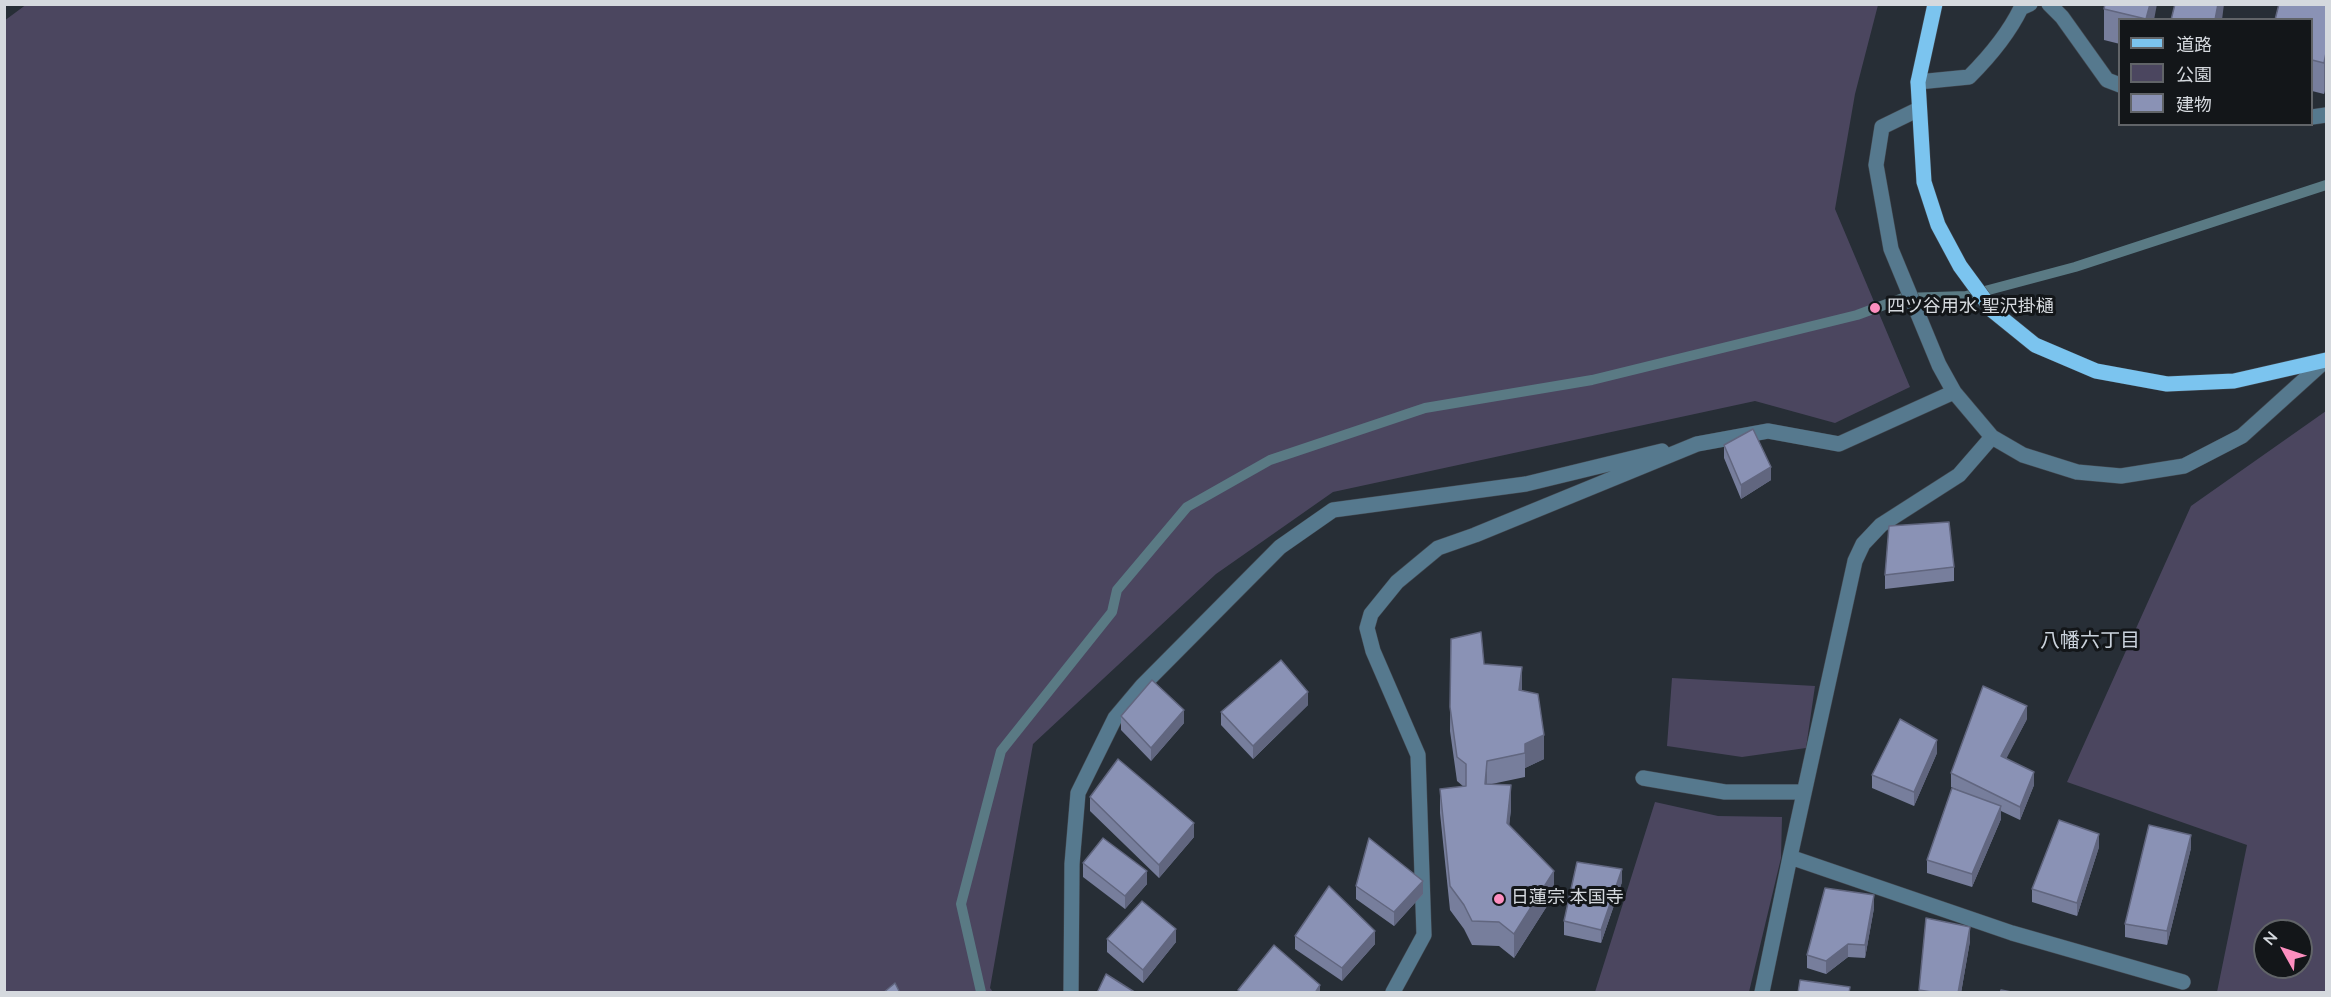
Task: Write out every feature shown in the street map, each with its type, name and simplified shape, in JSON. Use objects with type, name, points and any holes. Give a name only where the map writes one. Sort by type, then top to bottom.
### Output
[{"type":"main road","points":[[1935,4],[1918,82],[1924,182],[1938,225],[1959,266],[1993,311],[2035,345],[2096,371],[2167,384],[2234,381],[2326,361]]},
{"type":"street","points":[[1918,82],[1969,77],[2012,28],[2021,8],[2031,4]]},
{"type":"street","points":[[2049,4],[2062,17],[2107,80],[2118,84]]},
{"type":"street","points":[[1919,109],[1882,127],[1876,165],[1891,249],[1939,365],[1954,392],[1992,436],[2023,455],[2077,471],[2121,477],[2184,466],[2242,436],[2326,361]]},
{"type":"street","points":[[1071,993],[1072,864],[1078,794],[1115,718],[1142,686],[1280,547],[1333,510],[1526,484],[1633,457],[1768,431],[1839,444],[1954,392]]},
{"type":"street","points":[[1762,993],[1855,561],[1863,544],[1881,525],[1959,475],[1992,436]]},
{"type":"street","points":[[1393,993],[1424,935],[1418,755],[1372,651],[1367,628],[1371,614],[1397,582],[1438,548],[1697,444]]},
{"type":"street","points":[[1642,778],[1725,792],[1804,792]]},
{"type":"street","points":[[1790,857],[2012,933],[2183,982]]},
{"type":"green space","points":[[27,4],[1878,5],[1855,94],[1835,209],[1910,387],[1835,423],[1755,401],[1333,492],[1216,574],[1033,744],[990,988],[993,992],[5,992],[4,21]]},
{"type":"green space","points":[[2326,411],[2326,992],[2217,992],[2247,845],[2067,782],[2191,506]]},
{"type":"green space","points":[[1672,678],[1815,686],[1806,748],[1742,757],[1667,746]]},
{"type":"green space","points":[[1655,802],[1718,816],[1782,817],[1781,858],[1749,992],[1595,992]]},
{"type":"building","points":[[2105,4],[2150,4],[2146,18],[2104,9]]},
{"type":"building","points":[[2175,4],[2218,4],[2215,18],[2172,18]]},
{"type":"building","points":[[2279,4],[2326,4],[2324,63],[2313,60],[2313,18],[2276,18]]},
{"type":"building","points":[[1753,429],[1771,467],[1741,485],[1724,445]]},
{"type":"building","points":[[1949,522],[1954,567],[1885,575],[1889,526]]},
{"type":"building","points":[[1481,632],[1484,664],[1522,667],[1519,690],[1538,694],[1544,735],[1525,744],[1525,753],[1487,761],[1485,784],[1511,785],[1507,823],[1554,871],[1514,934],[1499,922],[1472,921],[1450,886],[1440,789],[1466,786],[1466,764],[1457,757],[1450,707],[1451,639]]},
{"type":"building","points":[[1281,660],[1308,692],[1253,746],[1221,712]]},
{"type":"building","points":[[1152,680],[1184,710],[1151,748],[1121,716]]},
{"type":"building","points":[[1983,686],[2027,706],[2001,756],[2034,772],[2020,807],[1951,773]]},
{"type":"building","points":[[1900,719],[1937,740],[1914,792],[1872,775]]},
{"type":"building","points":[[1118,759],[1194,823],[1159,865],[1090,797]]},
{"type":"building","points":[[1952,788],[2001,806],[1972,874],[1927,860]]},
{"type":"building","points":[[2059,820],[2099,834],[2077,903],[2032,889]]},
{"type":"building","points":[[2149,825],[2191,835],[2167,931],[2125,924]]},
{"type":"building","points":[[1103,838],[1147,871],[1125,896],[1083,863]]},
{"type":"building","points":[[1369,838],[1423,881],[1394,912],[1356,886]]},
{"type":"building","points":[[1577,862],[1622,869],[1601,930],[1564,921]]},
{"type":"building","points":[[1329,886],[1375,931],[1342,968],[1295,936]]},
{"type":"building","points":[[1825,888],[1874,895],[1865,945],[1848,944],[1826,961],[1807,955]]},
{"type":"building","points":[[1142,901],[1176,929],[1143,970],[1107,939]]},
{"type":"building","points":[[1926,918],[1970,927],[1958,993],[1919,990]]},
{"type":"building","points":[[1274,945],[1320,985],[1315,993],[1241,993],[1238,990]]},
{"type":"building","points":[[1106,974],[1136,993],[1097,993]]},
{"type":"building","points":[[1800,980],[1850,987],[1849,993],[1798,993]]},
{"type":"building","points":[[895,983],[900,993],[883,993]]},
{"type":"building","points":[[2001,990],[2017,993],[2000,993]]},
{"type":"waterway","points":[[981,992],[961,904],[1001,751],[1112,612],[1117,590],[1187,507],[1270,460],[1425,408],[1592,380],[1857,315],[1903,298],[1966,296],[2075,267],[2326,185]]},
{"type":"place","name":"四ツ谷用水 聖沢掛樋","points":[[1875,308]]},
{"type":"place","name":"日蓮宗 本国寺","points":[[1499,899]]},
{"type":"district","name":"八幡六丁目","points":[[2090,642]]}]
